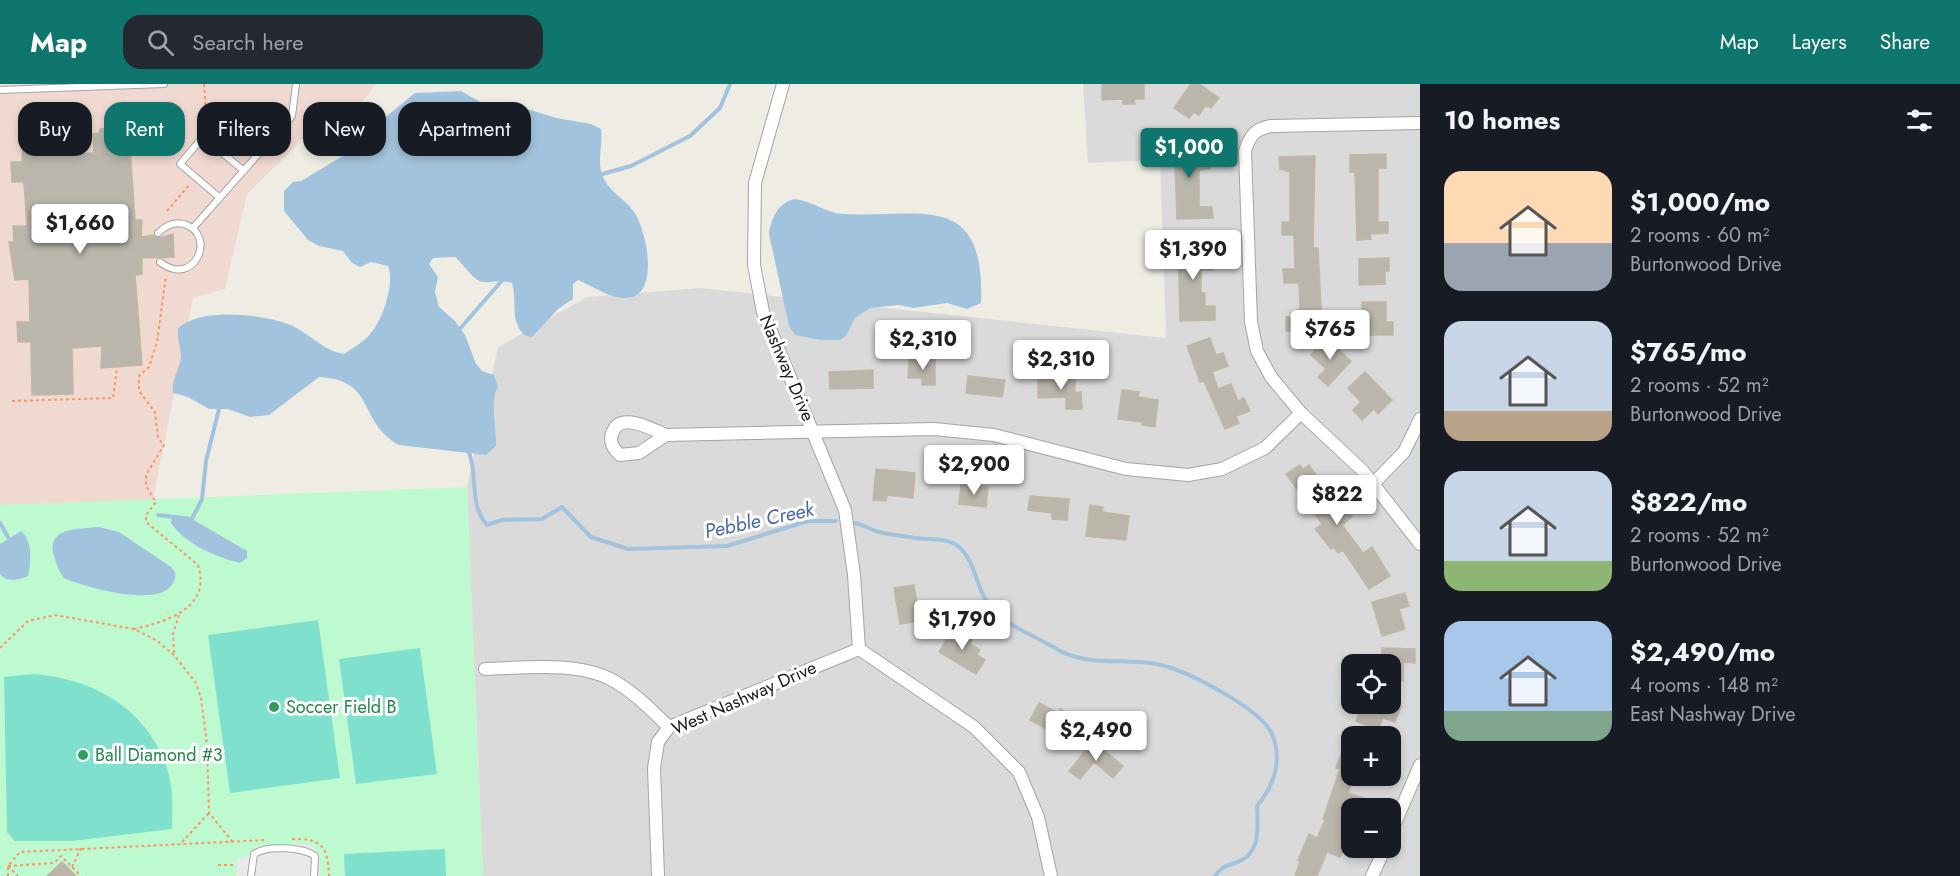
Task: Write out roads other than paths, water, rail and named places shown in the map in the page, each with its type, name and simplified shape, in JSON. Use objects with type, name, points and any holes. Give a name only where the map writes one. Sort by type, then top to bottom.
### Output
[{"type":"street","name":"Nashway Drive","points":[[783,84],[755,183],[754,265],[763,312],[845,510],[854,575],[859,649]]},
{"type":"street","points":[[1420,123],[1271,126],[1258,129],[1249,138],[1245,151],[1253,332],[1257,351],[1271,377],[1301,413],[1373,484],[1420,544]]},
{"type":"street","points":[[666,435],[934,429],[994,435],[1126,469],[1188,476],[1222,469],[1265,448],[1301,413]]},
{"type":"street","points":[[1373,484],[1404,452],[1420,419]]},
{"type":"street","points":[[859,649],[974,727],[1019,772],[1038,817],[1052,876]]},
{"type":"street","name":"West Nashway Drive","points":[[658,876],[654,768],[658,742],[669,727],[859,649]]},
{"type":"street","points":[[485,669],[560,666],[611,679],[640,699],[669,727]]},
{"type":"street","points":[[1401,809],[1420,765]]},
{"type":"street","points":[[1372,876],[1380,858]]},
{"type":"lane","points":[[0,90],[164,84]]},
{"type":"lane","points":[[192,228],[292,116],[296,84]]},
{"type":"lane","points":[[220,198],[180,164],[203,137],[244,171]]},
{"type":"lane","points":[[158,233],[178,223],[192,228],[200,242],[199,256],[188,267],[181,270],[169,268],[160,262]]},
{"type":"lane","points":[[251,876],[254,854],[261,850],[306,849],[315,856],[314,876]]},
{"type":"waterway","name":"Pebble Creek","points":[[599,175],[631,166],[690,136],[720,108],[730,84]]},
{"type":"waterway","name":"Pebble Creek","points":[[458,331],[506,276]]},
{"type":"waterway","points":[[158,515],[192,519],[202,499],[206,461],[219,409]]},
{"type":"waterway","name":"Pebble Creek","points":[[468,450],[478,508],[487,525],[502,520],[542,519],[562,507],[591,537],[628,549],[727,546],[808,521],[836,521]]},
{"type":"waterway","points":[[0,523],[8,537]]},
{"type":"waterway","name":"Pebble Creek","points":[[854,523],[884,533],[944,540],[955,544],[965,553],[985,600],[997,614],[1012,625],[1067,654],[1093,660],[1161,665],[1205,683],[1254,713],[1272,734],[1277,753],[1275,772],[1268,790],[1257,806],[1258,823],[1254,848],[1250,854],[1223,868],[1215,876]]},
{"type":"place","name":"Soccer Field B","points":[[274,707]]},
{"type":"place","name":"Ball Diamond #3","points":[[83,755]]}]
